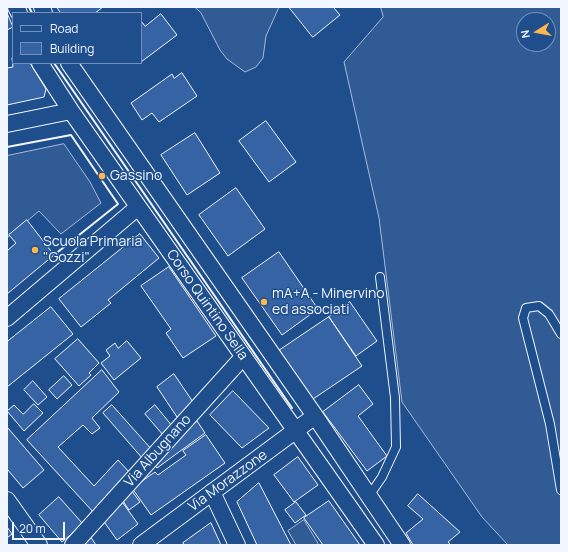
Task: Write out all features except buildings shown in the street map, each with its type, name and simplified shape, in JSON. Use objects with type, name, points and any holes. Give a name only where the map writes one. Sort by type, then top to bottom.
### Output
[{"type":"street","name":"Corso Quintino Sella","points":[[41,64],[71,111],[376,545]]},
{"type":"street","name":"Corso Quintino Sella","points":[[70,64],[315,416],[402,545]]},
{"type":"street","points":[[7,124],[71,111]]},
{"type":"street","points":[[7,318],[138,206]]},
{"type":"street","name":"Via Albugnano","points":[[73,545],[243,357]]},
{"type":"street","name":"Via Morazzone","points":[[141,545],[315,416]]},
{"type":"street","points":[[212,492],[237,545]]},
{"type":"street","points":[[7,500],[39,545]]},
{"type":"lane","points":[[369,496],[382,477],[396,447],[395,398],[380,277]]},
{"type":"lane","points":[[561,334],[549,314],[539,306],[526,308],[523,318],[550,424],[561,490]]},
{"type":"shaded area","points":[[195,7],[279,7],[266,36],[263,58],[256,67],[245,72],[227,59],[220,50],[201,13]]},
{"type":"shaded area","points":[[381,7],[561,7],[561,545],[508,545],[482,517],[402,402],[379,218],[344,62],[383,17]]},
{"type":"shaded area","points":[[64,144],[90,182],[101,203],[61,234],[39,211],[7,238],[7,156]]},
{"type":"shaded area","points":[[304,520],[319,545],[296,545],[288,531]]},
{"type":"wall","points":[[29,7],[32,12]]},
{"type":"wall","points":[[55,64],[292,408]]},
{"type":"wall","points":[[7,147],[71,135],[118,204],[54,255]]},
{"type":"place","name":"Gassino","points":[[102,176]]},
{"type":"place","name":"Scuola Primaria \"Gozzi\"","points":[[35,250]]},
{"type":"place","name":"mA+A - Minervino ed associati","points":[[264,302]]}]
